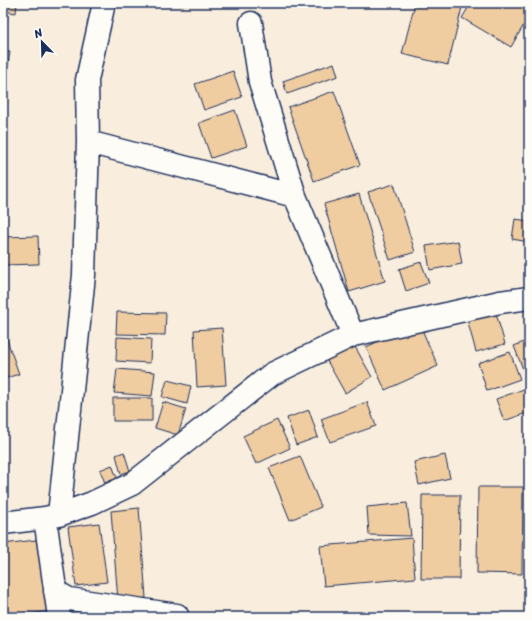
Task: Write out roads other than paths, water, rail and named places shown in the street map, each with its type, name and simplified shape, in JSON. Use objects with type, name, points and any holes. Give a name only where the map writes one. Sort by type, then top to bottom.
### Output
[{"type":"street","points":[[59,617],[55,591],[52,517],[84,275],[88,142],[87,80],[104,3]]},
{"type":"street","points":[[251,22],[260,82],[295,196],[353,335]]},
{"type":"street","points":[[88,142],[295,196]]},
{"type":"street","points":[[3,523],[52,517],[92,503],[132,484],[272,374],[353,335],[500,302],[529,298]]},
{"type":"street","points":[[55,591],[69,599],[177,615]]}]
